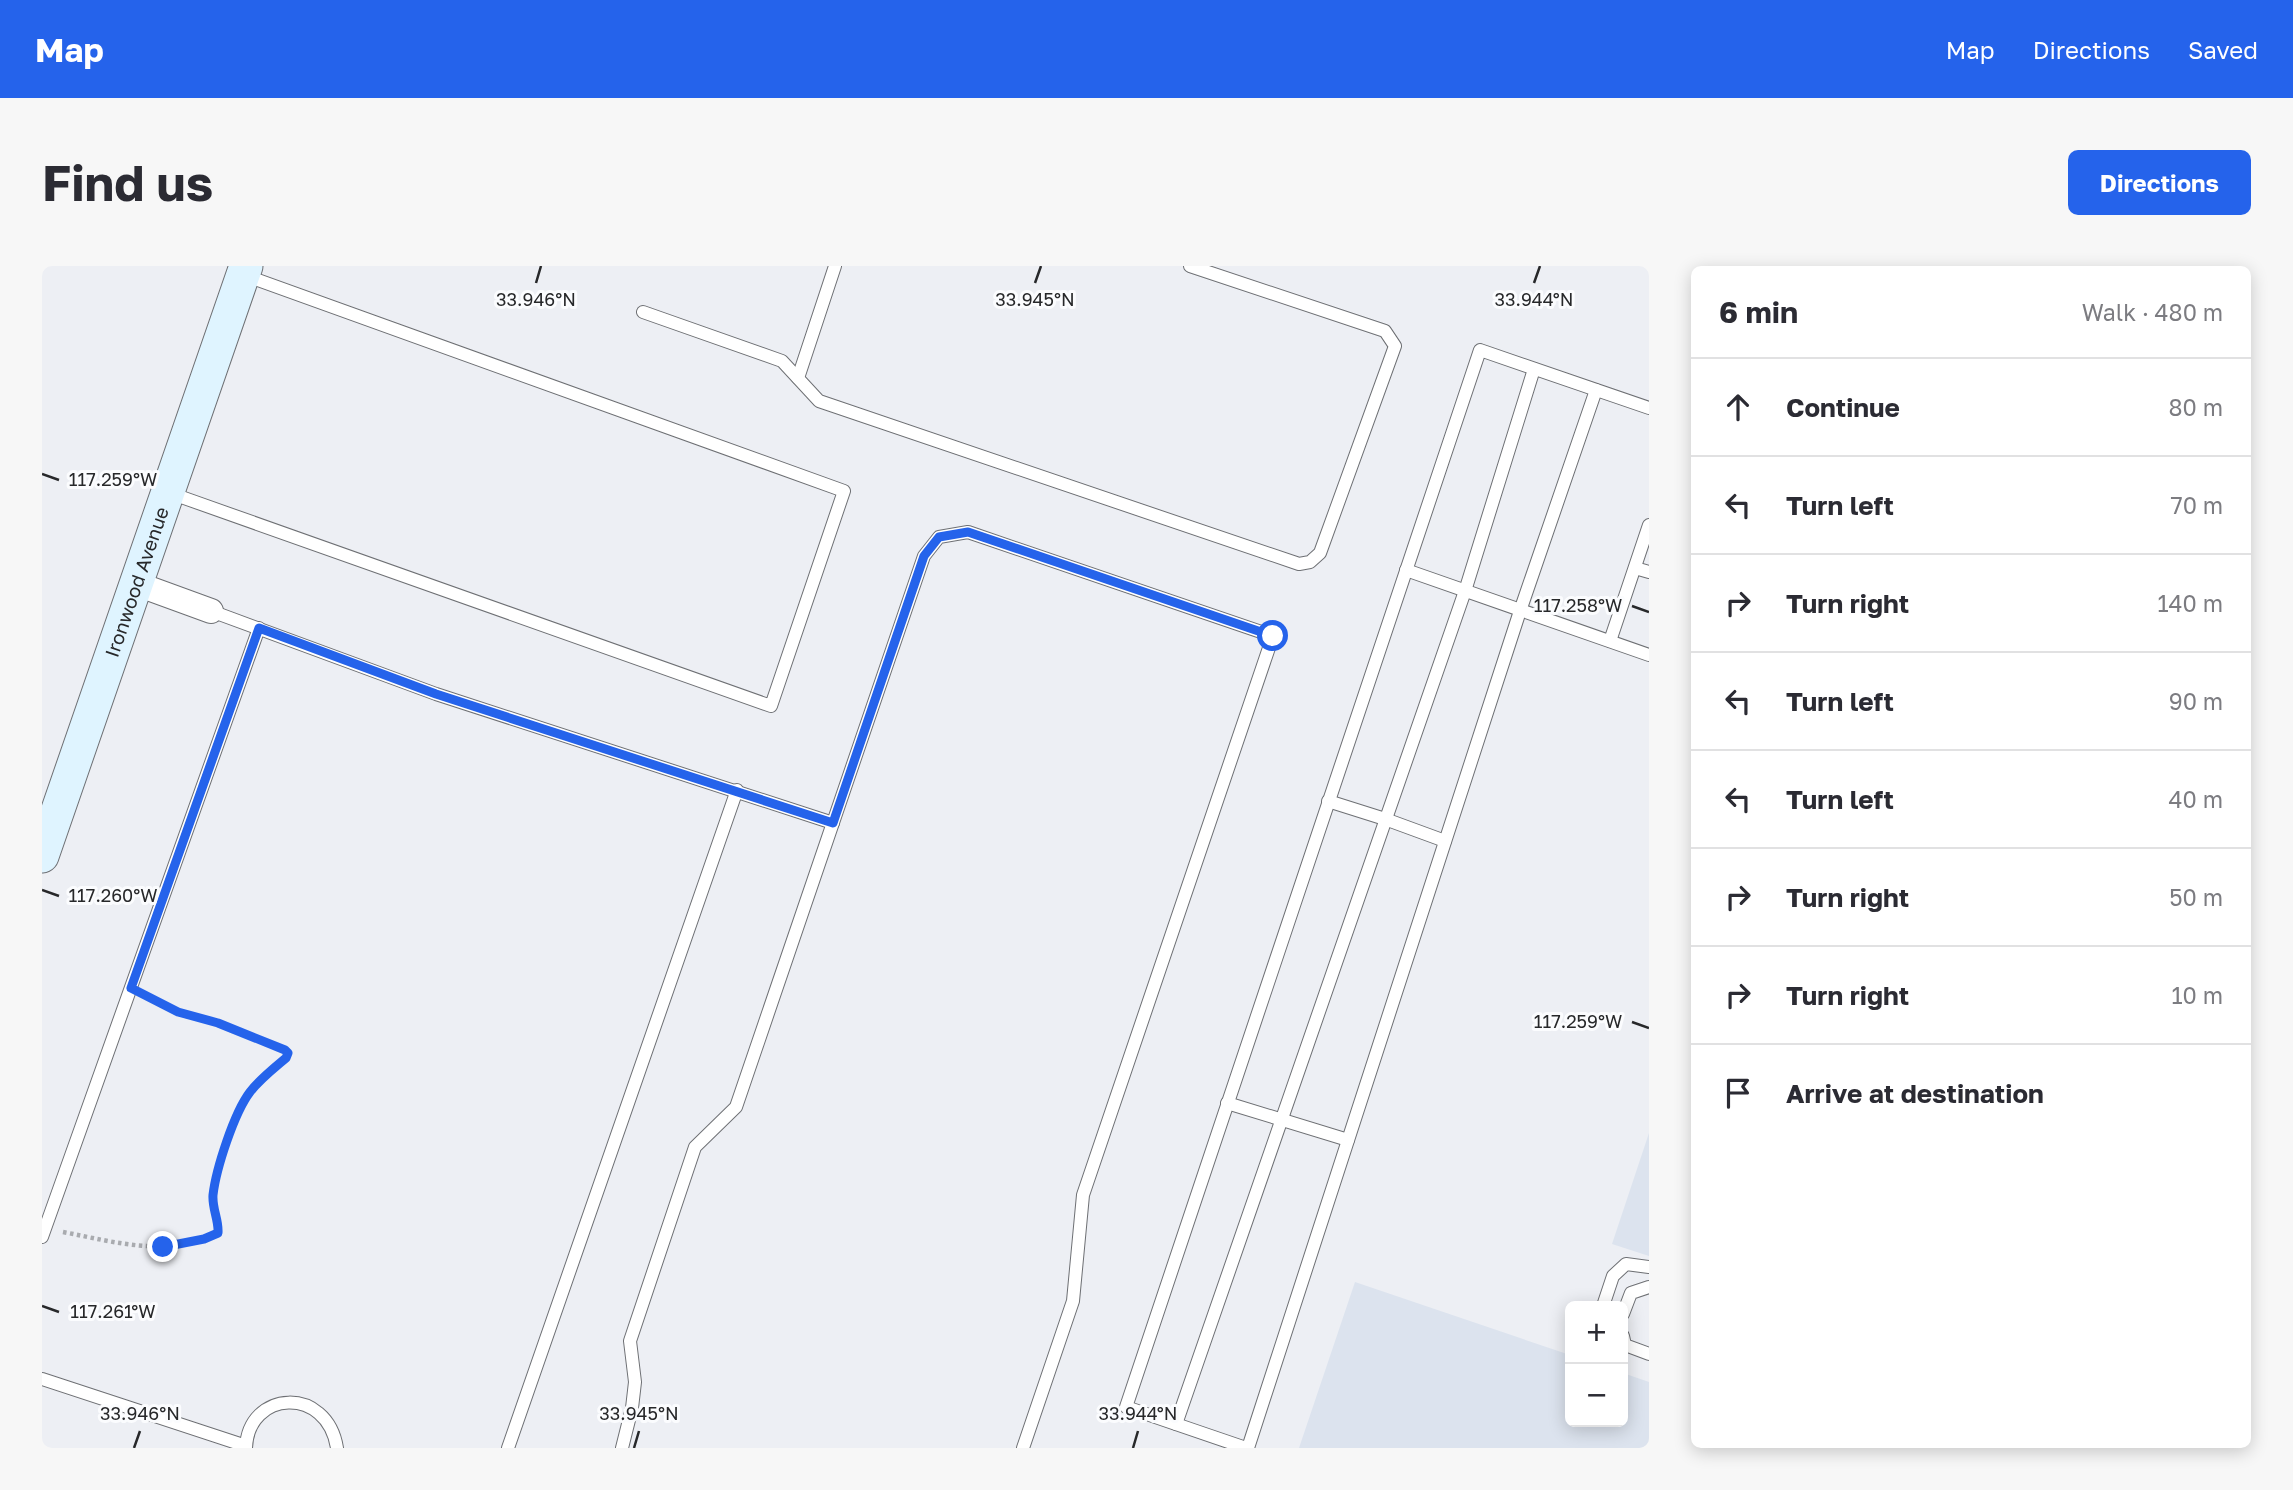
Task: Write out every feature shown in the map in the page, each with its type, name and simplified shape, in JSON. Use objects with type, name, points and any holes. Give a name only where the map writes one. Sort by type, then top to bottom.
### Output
[{"type":"main road","name":"Ironwood Avenue","points":[[42,856],[245,270]]},
{"type":"street","points":[[137,584],[211,611]]},
{"type":"lane","points":[[798,378],[835,266]]},
{"type":"lane","points":[[643,312],[782,361],[819,401],[1299,564],[1310,562],[1320,553],[1395,346],[1385,331],[1190,266]]},
{"type":"lane","points":[[169,492],[771,706],[780,681],[844,491],[245,270]]},
{"type":"lane","points":[[1596,390],[1520,611],[1247,1448],[1126,1407],[1480,350],[1649,408]]},
{"type":"lane","points":[[1175,1424],[1465,591],[1534,369]]},
{"type":"lane","points":[[1610,641],[1649,525]]},
{"type":"lane","points":[[622,1448],[635,1382],[630,1341],[695,1147],[736,1107],[924,556],[939,537],[968,532],[1273,636],[1083,1195],[1073,1301],[1023,1448]]},
{"type":"lane","points":[[1634,568],[1649,572]]},
{"type":"lane","points":[[1406,570],[1649,655]]},
{"type":"lane","points":[[211,611],[436,694],[833,823]]},
{"type":"lane","points":[[44,1233],[259,628]]},
{"type":"lane","points":[[508,1448],[737,790]]},
{"type":"lane","points":[[1328,801],[1445,841]]},
{"type":"lane","points":[[1227,1103],[1348,1139]]},
{"type":"lane","points":[[1605,1301],[1613,1276],[1626,1264],[1649,1267]]},
{"type":"lane","points":[[1628,1301],[1631,1293],[1649,1287]]},
{"type":"lane","points":[[1628,1343],[1649,1354]]},
{"type":"lane","points":[[42,1379],[246,1447],[249,1431],[259,1416],[273,1406],[290,1402],[308,1405],[323,1415],[333,1430],[337,1448]]},
{"type":"path","points":[[44,1233],[141,1248],[163,1247],[204,1239],[218,1233],[213,1206],[214,1192],[228,1139],[243,1102],[288,1053],[218,1023],[178,1012],[131,988]]},
{"type":"shaded area","points":[[1649,1133],[1649,1256],[1612,1244]]},
{"type":"shaded area","points":[[1355,1282],[1565,1353],[1565,1427],[1628,1427],[1628,1375],[1649,1382],[1649,1448],[1299,1448]]},
{"type":"route","points":[[163,1247],[204,1239],[218,1233],[213,1206],[214,1192],[228,1139],[243,1102],[288,1053],[218,1023],[161,1005],[131,988],[259,628],[436,694],[833,823],[924,556],[939,537],[968,532],[1273,636]]}]
